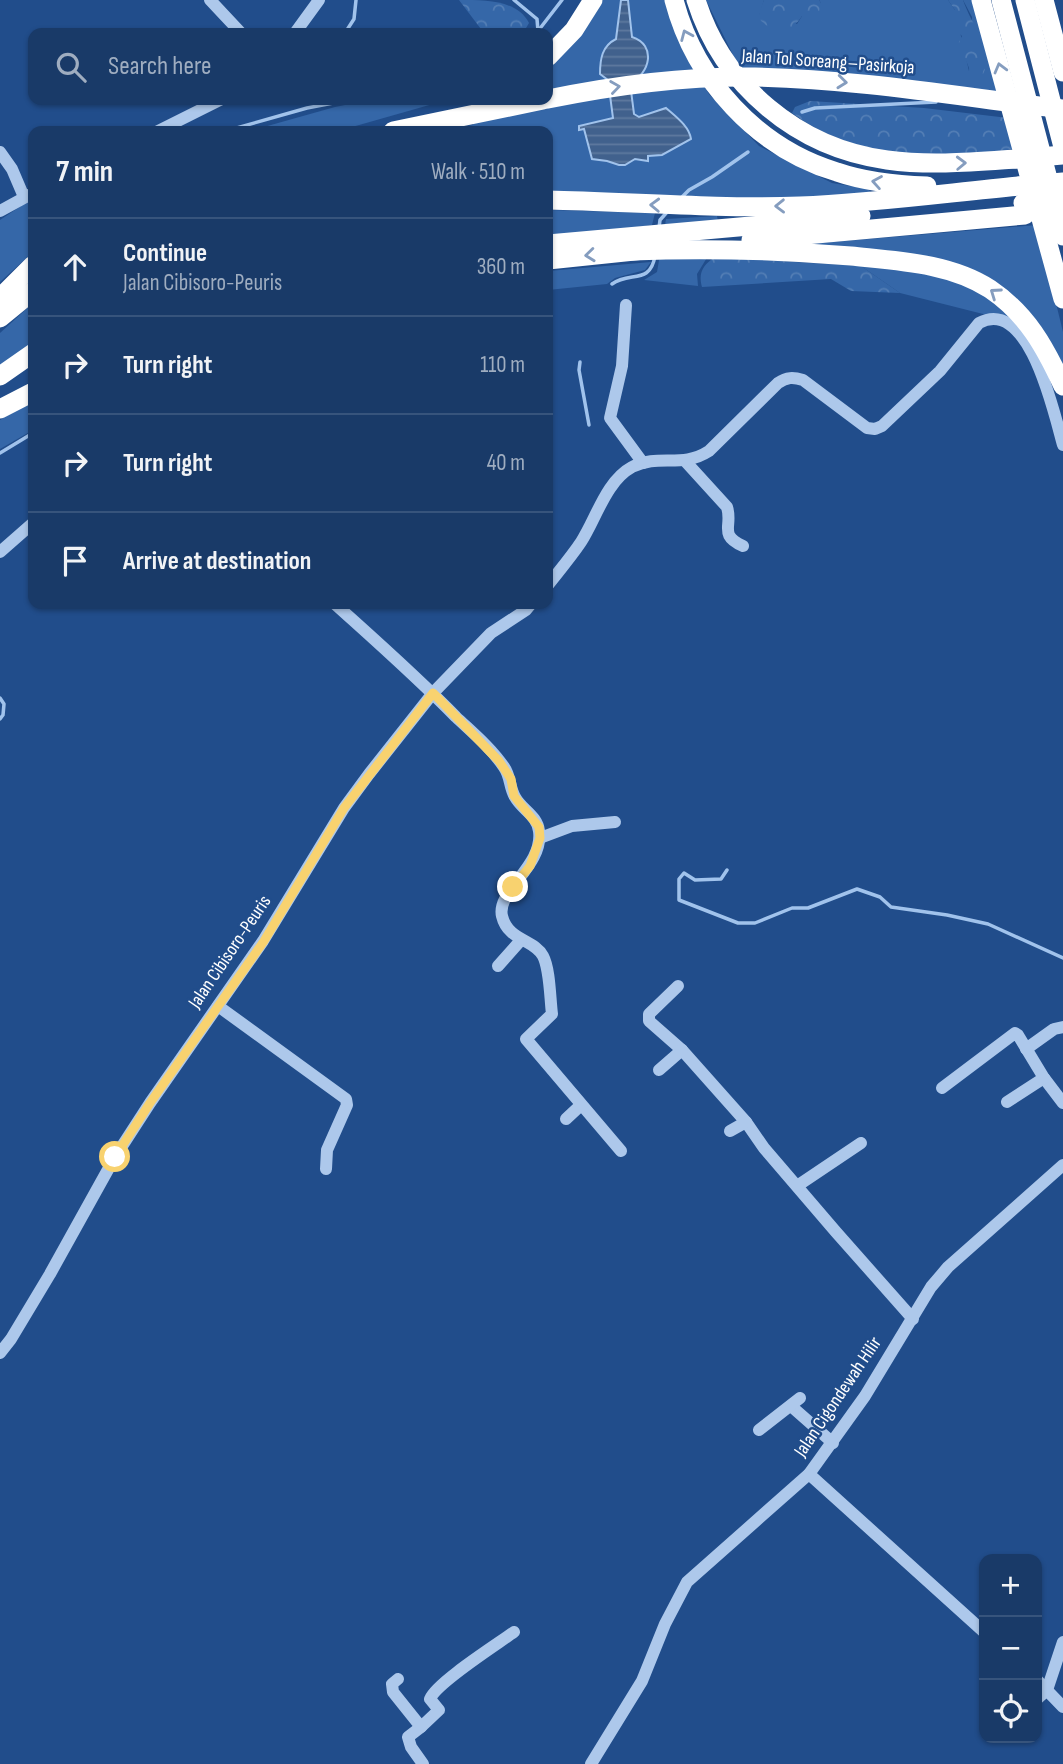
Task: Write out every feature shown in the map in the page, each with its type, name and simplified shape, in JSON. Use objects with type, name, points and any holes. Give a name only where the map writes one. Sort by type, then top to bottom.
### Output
[{"type":"highway","points":[[553,52],[574,30],[593,0]]},
{"type":"highway","points":[[674,0],[690,46],[724,96],[738,112],[771,140],[804,160],[845,175],[891,184],[951,187],[1063,200]]},
{"type":"highway","points":[[696,0],[709,33],[740,80],[765,107],[813,138],[858,155],[909,163],[961,163],[1063,155]]},
{"type":"highway","points":[[981,0],[1063,299]]},
{"type":"highway","points":[[1001,0],[1063,236]]},
{"type":"highway","points":[[1024,0],[1063,147]]},
{"type":"highway","points":[[1044,0],[1063,72]]},
{"type":"highway","name":"Jalan Tol Soreang–Pasirkoja","points":[[553,98],[668,80],[763,77],[847,83],[1063,109]]},
{"type":"highway","name":"Jalan Tol Soreang–Pasirkoja","points":[[410,126],[469,107],[488,105]]},
{"type":"highway","points":[[401,126],[469,107]]},
{"type":"highway","points":[[553,259],[1021,197],[1055,183]]},
{"type":"highway","points":[[553,200],[723,207],[1021,197],[1063,212]]},
{"type":"highway","points":[[553,244],[696,241],[932,267],[971,279],[1003,298],[1030,324],[1063,386]]},
{"type":"highway","points":[[0,298],[28,270]]},
{"type":"highway","points":[[0,318],[28,295]]},
{"type":"highway","points":[[0,376],[28,356]]},
{"type":"highway","points":[[0,408],[28,394]]},
{"type":"street","points":[[210,0],[236,28]]},
{"type":"street","points":[[299,28],[319,0]]},
{"type":"street","points":[[168,126],[210,105]]},
{"type":"street","points":[[0,152],[28,193]]},
{"type":"street","points":[[0,211],[28,196]]},
{"type":"street","points":[[626,305],[622,366],[610,418],[643,463]]},
{"type":"street","points":[[553,579],[582,541],[622,474],[643,463],[660,460],[686,461],[709,451],[786,378],[803,380],[867,428],[875,429],[882,426],[940,371],[978,323],[987,318],[1007,322],[1025,340],[1045,387],[1063,445]]},
{"type":"street","points":[[686,461],[727,507],[727,534],[743,546]]},
{"type":"street","points":[[0,552],[28,527]]},
{"type":"street","points":[[341,609],[433,693],[491,751],[506,769],[514,796],[539,827],[540,838],[530,866],[513,887],[503,905],[502,915],[507,928],[544,958],[552,1014],[526,1039],[621,1151]]},
{"type":"street","name":"Jalan Cibisoro-Peuris","points":[[0,1353],[50,1275],[115,1157],[264,941],[344,808],[433,693],[491,633],[527,609]]},
{"type":"street","points":[[540,838],[572,826],[615,822]]},
{"type":"street","points":[[498,966],[521,940]]},
{"type":"street","points":[[678,986],[648,1017],[649,1021],[682,1050],[746,1122],[797,1186],[913,1319]]},
{"type":"street","points":[[218,1006],[345,1099],[347,1105],[327,1150],[326,1170]]},
{"type":"street","points":[[1026,1049],[1054,1029],[1063,1027]]},
{"type":"street","points":[[942,1088],[1012,1034],[1018,1035],[1044,1078],[1063,1102]]},
{"type":"street","points":[[659,1070],[682,1050]]},
{"type":"street","points":[[1007,1102],[1044,1078]]},
{"type":"street","points":[[566,1119],[581,1105]]},
{"type":"street","points":[[730,1131],[746,1122]]},
{"type":"street","points":[[797,1186],[861,1143]]},
{"type":"street","points":[[1058,1168],[1063,1182]]},
{"type":"street","name":"Jalan Cigondewah Hilir","points":[[591,1764],[642,1681],[681,1590],[723,1549],[809,1474],[833,1443],[931,1287],[960,1254],[1058,1168]]},
{"type":"street","points":[[759,1430],[796,1402],[833,1443]]},
{"type":"street","points":[[809,1474],[979,1627]]},
{"type":"street","points":[[423,1764],[408,1742],[408,1737],[439,1710],[429,1699],[431,1695],[514,1632]]},
{"type":"street","points":[[1042,1694],[1047,1690],[1063,1642]]},
{"type":"street","points":[[398,1679],[393,1684],[393,1692],[421,1727]]},
{"type":"street","points":[[1042,1685],[1063,1706]]},
{"type":"green space","points":[[459,0],[500,3],[517,10],[529,23],[526,28],[480,28]]},
{"type":"green space","points":[[603,0],[667,0],[687,58],[709,94],[759,146],[832,183],[869,189],[871,195],[711,200],[553,193],[553,126],[468,126],[473,125],[472,110],[483,105],[553,105],[553,63],[579,37]]},
{"type":"green space","points":[[706,0],[764,0],[759,16],[797,24],[802,16],[821,3],[819,0],[948,0],[955,10],[969,71],[972,17],[963,0],[975,0],[1006,97],[744,73]]},
{"type":"green space","points":[[764,0],[819,0],[821,3],[819,12],[812,18],[802,16],[790,28],[776,31],[760,19]]},
{"type":"green space","points":[[948,0],[963,0],[981,40],[986,61],[980,79],[975,79],[956,48],[962,36],[948,23],[955,10]]},
{"type":"green space","points":[[810,101],[924,108],[1008,118],[1016,149],[928,155],[871,148],[817,129],[792,113],[795,107]]},
{"type":"green space","points":[[429,105],[356,126],[268,126],[335,107]]},
{"type":"green space","points":[[28,201],[28,257],[0,282],[0,220]]},
{"type":"green space","points":[[553,210],[655,213],[652,225],[553,238]]},
{"type":"green space","points":[[717,216],[718,221],[691,224],[708,256],[697,274],[698,286],[644,280],[657,272],[666,219]]},
{"type":"green space","points":[[1037,225],[1063,332],[1063,369],[995,282],[785,246]]},
{"type":"green space","points":[[715,257],[861,266],[900,293],[851,291],[831,279],[702,287],[702,270]]},
{"type":"green space","points":[[651,262],[645,270],[615,278],[607,284],[553,289],[553,271]]},
{"type":"green space","points":[[861,266],[924,272],[960,282],[977,290],[1012,318],[987,315],[900,293]]},
{"type":"green space","points":[[28,308],[28,349],[0,368],[0,333]]},
{"type":"green space","points":[[28,404],[28,433],[0,449],[0,420]]},
{"type":"shaded area","points":[[621,0],[628,0],[632,37],[645,46],[648,53],[646,67],[637,79],[630,83],[634,114],[639,117],[666,108],[685,126],[691,139],[662,155],[648,156],[648,161],[635,159],[625,165],[592,159],[584,129],[579,130],[579,126],[613,118],[608,80],[600,74],[600,68],[605,49],[616,39]]},
{"type":"waterway","points":[[348,28],[354,19],[356,0]]},
{"type":"waterway","points":[[514,0],[537,19],[538,28]]},
{"type":"waterway","points":[[540,28],[562,0]]},
{"type":"waterway","points":[[802,112],[815,108],[936,102]]},
{"type":"waterway","points":[[244,126],[323,105]]},
{"type":"waterway","points":[[681,198],[748,152]]},
{"type":"waterway","points":[[659,228],[660,220],[668,211]]},
{"type":"waterway","points":[[612,284],[649,271],[655,256]]},
{"type":"waterway","points":[[580,362],[579,370],[589,425]]},
{"type":"waterway","points":[[0,453],[28,436]]},
{"type":"waterway","points":[[0,698],[4,704],[0,719]]},
{"type":"waterway","points":[[727,870],[721,879],[695,880],[684,873],[679,879],[679,900],[738,923],[755,923],[792,908],[808,908],[857,889],[880,897],[891,907],[988,924],[1063,958]]},
{"type":"route","points":[[115,1157],[264,941],[344,808],[433,693],[506,769],[514,796],[539,827],[540,838],[535,856],[513,887]]}]
